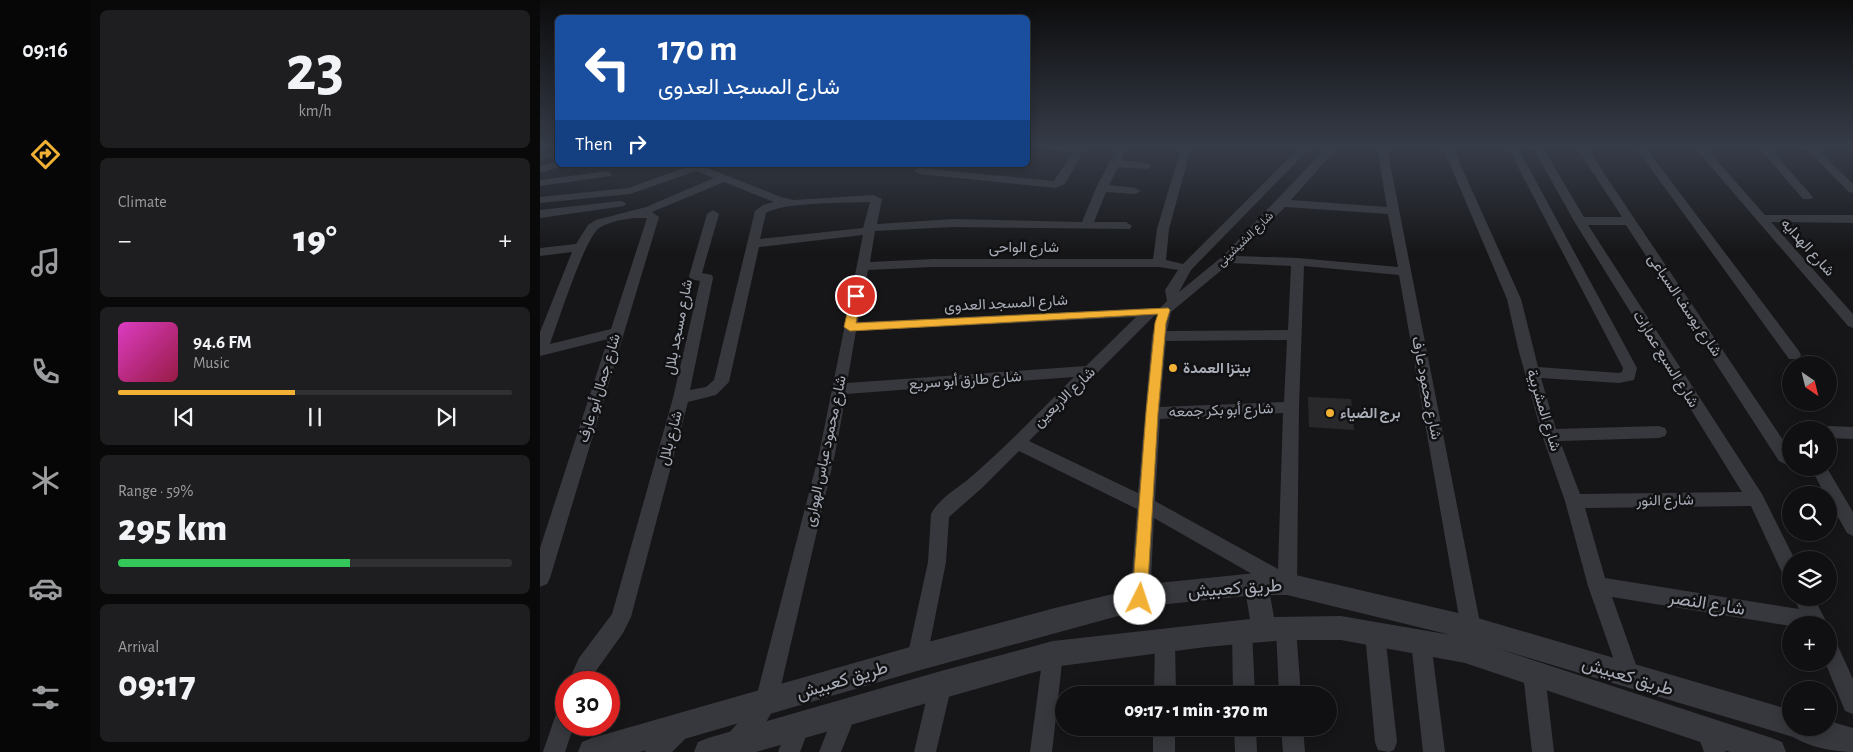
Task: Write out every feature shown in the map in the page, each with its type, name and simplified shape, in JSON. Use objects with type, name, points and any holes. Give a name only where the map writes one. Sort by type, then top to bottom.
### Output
[{"type":"street","points":[[540,200],[630,191],[650,183]]},
{"type":"street","points":[[540,350],[580,247],[595,225],[635,214],[711,183]]},
{"type":"street","points":[[737,183],[778,200],[793,203]]},
{"type":"street","points":[[1036,183],[1050,185],[1057,183]]},
{"type":"street","points":[[1087,225],[1104,183]]},
{"type":"street","points":[[1159,263],[1163,229],[1176,183]]},
{"type":"street","name":"شارع الشيشينى","points":[[1140,599],[1152,413],[1163,308],[1186,268],[1269,183]]},
{"type":"street","name":"شارع الشيشينى","points":[[1163,308],[1227,259],[1300,183]]},
{"type":"street","name":"شارع محمود عارف","points":[[1390,183],[1471,628]]},
{"type":"street","name":"شارع المشربية","points":[[1463,183],[1514,298],[1550,435],[1574,501],[1598,586],[1629,676]]},
{"type":"street","points":[[1532,183],[1630,368],[1629,376],[1619,378],[1532,372]]},
{"type":"street","name":"شارع السبع عمارات","points":[[1558,183],[1580,221],[1756,499],[1782,552]]},
{"type":"street","name":"شارع يوسف السباعى","points":[[1604,183],[1782,452]]},
{"type":"street","points":[[1667,183],[1794,355]]},
{"type":"street","name":"شارع الهدايه","points":[[1731,183],[1853,322]]},
{"type":"street","points":[[1795,183],[1807,197]]},
{"type":"street","points":[[1102,188],[1135,191]]},
{"type":"street","name":"شارع محمود عباس الهوارى","points":[[766,702],[827,454],[875,198],[793,203]]},
{"type":"street","name":"شارع بلال","points":[[583,671],[587,663],[608,639],[621,617],[681,398],[711,391],[719,385],[762,209],[793,203]]},
{"type":"street","points":[[1282,203],[1396,212]]},
{"type":"street","points":[[540,214],[620,204]]},
{"type":"street","name":"شارع جمال أبو عارف","points":[[540,578],[653,217],[635,214]]},
{"type":"street","name":"شارع مسجد بلال","points":[[681,398],[707,278],[696,276],[713,214]]},
{"type":"street","points":[[1761,218],[1849,219],[1853,228]]},
{"type":"street","points":[[1580,221],[1629,222]]},
{"type":"street","name":"شارع الواحى","points":[[753,244],[944,223],[1126,226]]},
{"type":"street","points":[[540,252],[580,247]]},
{"type":"street","points":[[1227,259],[1298,262],[1405,272]]},
{"type":"street","points":[[1017,442],[1146,505],[1287,584],[1291,407],[1298,262]]},
{"type":"street","name":"شارع الواحى","points":[[862,266],[933,263],[1159,263],[1186,268]]},
{"type":"street","name":"شارع المسجد العدوى","points":[[850,327],[1163,308]]},
{"type":"street","name":"شارع الاربعين","points":[[917,658],[936,562],[940,514],[977,482],[1090,371],[1163,308]]},
{"type":"street","points":[[540,350],[617,332]]},
{"type":"street","points":[[1159,336],[1294,335]]},
{"type":"street","name":"شارع طارق أبو سريع","points":[[839,390],[1090,371]]},
{"type":"street","name":"شارع أبو بكر جمعه","points":[[1152,413],[1291,407]]},
{"type":"street","points":[[1550,435],[1659,432]]},
{"type":"street","points":[[1837,433],[1853,434]]},
{"type":"street","points":[[1824,476],[1853,528]]},
{"type":"street","name":"شارع النور","points":[[1574,501],[1756,499]]},
{"type":"street","points":[[1256,584],[1264,630],[1286,686]]},
{"type":"street","name":"طريق كعبيش","points":[[592,752],[917,658],[1158,594],[1256,584],[1287,584],[1471,628],[1782,721]]},
{"type":"street","name":"شارع النصر","points":[[1598,586],[1782,617]]},
{"type":"street","name":"طريق كعبيش","points":[[708,752],[731,748],[941,684],[1053,654],[1264,630],[1341,628],[1465,650],[1711,741],[1772,752]]},
{"type":"street","points":[[1247,686],[1264,630]]},
{"type":"street","points":[[1375,634],[1386,742]]},
{"type":"street","points":[[1164,686],[1165,641]]},
{"type":"street","points":[[1422,642],[1434,752]]},
{"type":"street","points":[[1041,752],[1053,654]]},
{"type":"street","points":[[1837,668],[1853,703]]},
{"type":"street","points":[[1534,674],[1543,752]]},
{"type":"street","points":[[925,752],[941,684]]},
{"type":"street","points":[[731,748],[753,723],[766,702]]},
{"type":"street","points":[[830,752],[846,712]]},
{"type":"street","points":[[789,752],[799,726]]},
{"type":"street","points":[[656,752],[681,727]]},
{"type":"street","points":[[554,752],[559,736]]},
{"type":"street","points":[[1164,736],[1164,752]]},
{"type":"street","points":[[1245,736],[1246,752]]},
{"type":"street","points":[[1293,736],[1294,752]]},
{"type":"street","points":[[1832,736],[1853,742]]},
{"type":"building","name":"برج الضياء","points":[[1308,397],[1351,399],[1354,430],[1309,427]]},
{"type":"place","name":"بيتزا العمدة","points":[[1173,368]]},
{"type":"place","name":"برج الضياء","points":[[1330,413]]},
{"type":"route","points":[[856,296],[850,327],[1164,310],[1152,413],[1140,599]]}]
